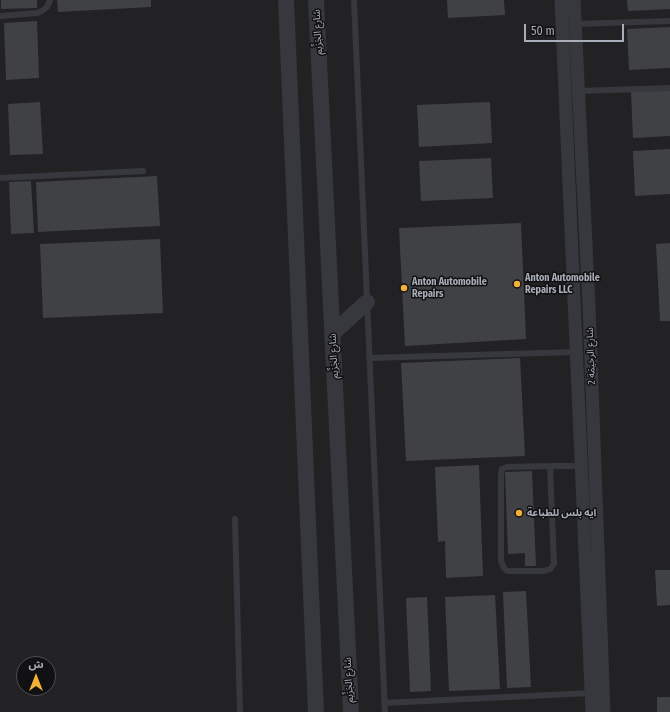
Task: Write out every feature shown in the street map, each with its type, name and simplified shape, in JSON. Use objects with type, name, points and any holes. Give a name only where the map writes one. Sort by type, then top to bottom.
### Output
[{"type":"street","points":[[286,0],[316,712]]},
{"type":"street","name":"شارع الجَزِّيم","points":[[316,0],[351,712]]},
{"type":"street","name":"شارع الرخيمَة 2","points":[[561,0],[592,712]]},
{"type":"street","name":"شارع الرخيمَة 2","points":[[574,0],[589,306],[604,712]]},
{"type":"street","points":[[333,333],[367,302]]},
{"type":"street","points":[[574,307],[589,306]]},
{"type":"lane","points":[[0,16],[37,13],[47,7],[50,0]]},
{"type":"lane","points":[[354,0],[385,712]]},
{"type":"lane","points":[[575,24],[670,21]]},
{"type":"lane","points":[[578,91],[670,88]]},
{"type":"lane","points":[[0,178],[143,171]]},
{"type":"lane","points":[[369,358],[576,352]]},
{"type":"lane","points":[[550,466],[554,561],[552,567],[544,571],[511,572],[504,568],[501,561],[502,470],[507,467],[550,466],[581,466]]},
{"type":"lane","points":[[552,515],[583,514]]},
{"type":"lane","points":[[235,518],[240,712]]},
{"type":"lane","points":[[384,703],[591,693]]},
{"type":"shaded area","points":[[0,0],[670,0],[670,712],[0,712]]},
{"type":"building","points":[[1,0],[37,0],[37,8],[1,9]]},
{"type":"building","points":[[57,0],[151,0],[151,7],[58,12]]},
{"type":"building","points":[[447,0],[504,0],[505,15],[448,18]]},
{"type":"building","points":[[627,0],[670,0],[670,9],[628,11]]},
{"type":"building","points":[[37,21],[39,78],[6,80],[4,23]]},
{"type":"building","points":[[670,27],[670,68],[629,70],[627,29]]},
{"type":"building","points":[[670,90],[670,136],[633,138],[631,92]]},
{"type":"building","points":[[40,102],[43,154],[10,155],[8,104]]},
{"type":"building","points":[[490,102],[492,143],[419,147],[417,105]]},
{"type":"building","points":[[670,149],[670,194],[635,196],[633,151]]},
{"type":"building","points":[[491,158],[493,198],[421,201],[419,161]]},
{"type":"building","points":[[157,176],[160,226],[38,232],[36,182]]},
{"type":"building","points":[[31,181],[34,233],[11,234],[9,182]]},
{"type":"building","points":[[521,223],[526,339],[405,346],[399,228]]},
{"type":"building","points":[[160,239],[163,313],[43,318],[40,244]]},
{"type":"building","points":[[670,243],[670,321],[660,321],[656,244]]},
{"type":"building","points":[[520,358],[525,456],[406,461],[401,363]]},
{"type":"building","points":[[479,465],[483,576],[446,578],[445,541],[438,542],[435,467]]},
{"type":"building","points":[[532,471],[536,566],[525,566],[525,553],[508,554],[505,472]]},
{"type":"building","points":[[655,570],[670,570],[670,605],[657,606]]},
{"type":"building","points":[[526,591],[531,687],[507,688],[503,592]]},
{"type":"building","points":[[495,595],[500,689],[449,691],[445,597]]},
{"type":"building","points":[[427,597],[431,691],[410,692],[406,598]]},
{"type":"building","points":[[657,697],[670,697],[670,712],[657,712]]},
{"type":"place","name":"Anton Automobile Repairs LLC","points":[[517,284]]},
{"type":"place","name":"Anton Automobile Repairs","points":[[404,288]]},
{"type":"place","name":"ايه بلس للطباعة","points":[[519,513]]}]
